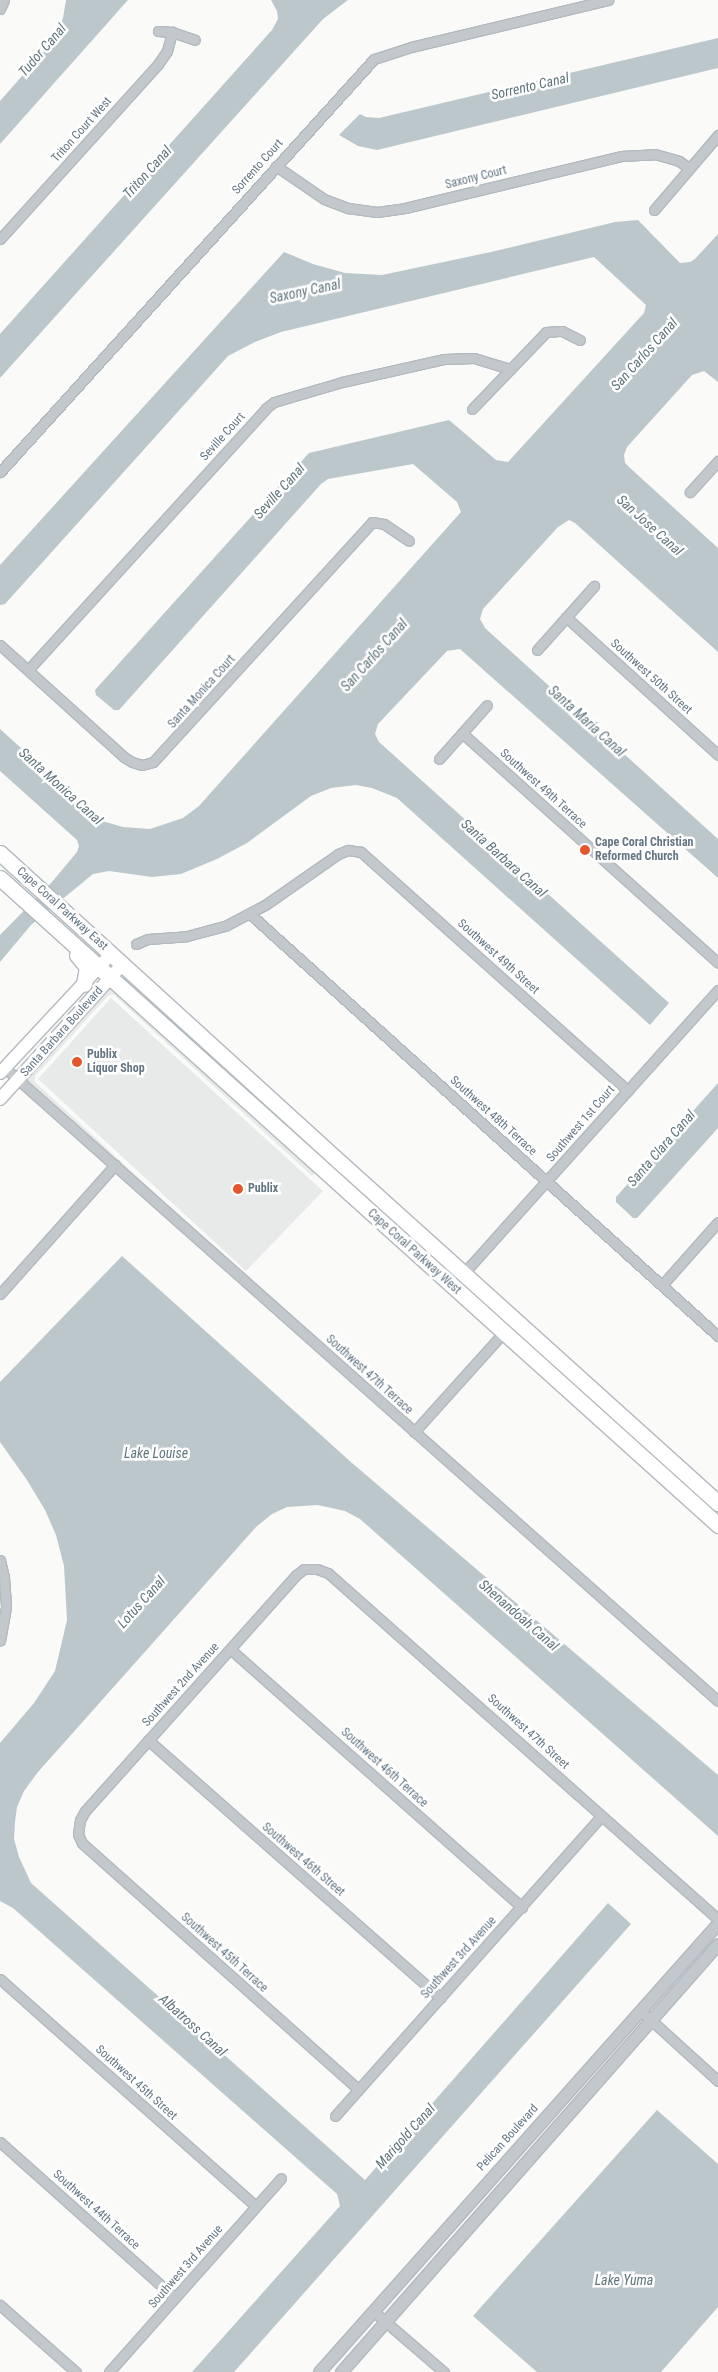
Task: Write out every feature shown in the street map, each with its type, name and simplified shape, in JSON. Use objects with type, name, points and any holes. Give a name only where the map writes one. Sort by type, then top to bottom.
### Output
[{"type":"main road","name":"Cape Coral Parkway East","points":[[0,853],[123,964]]},
{"type":"main road","name":"Cape Coral Parkway East","points":[[0,880],[44,922],[110,978]]},
{"type":"main road","points":[[44,922],[85,964],[87,972],[84,984]]},
{"type":"main road","name":"Santa Barbara Boulevard","points":[[2,1070],[111,954]]},
{"type":"main road","name":"Santa Barbara Boulevard","points":[[0,1099],[123,964]]},
{"type":"main road","name":"Cape Coral Parkway West","points":[[123,964],[343,1166],[718,1503]]},
{"type":"main road","name":"Cape Coral Parkway West","points":[[110,978],[718,1525]]},
{"type":"main road","points":[[250,1104],[257,1103],[268,1107],[323,1157],[343,1166]]},
{"type":"main road","points":[[372,1214],[386,1217],[448,1271],[463,1274]]},
{"type":"main road","points":[[504,1332],[517,1333],[578,1386],[596,1392]]},
{"type":"street","points":[[0,9],[4,0]]},
{"type":"street","name":"Sorrento Court","points":[[0,472],[366,65],[383,54],[608,0]]},
{"type":"street","points":[[158,31],[172,32],[195,40]]},
{"type":"street","name":"Triton Court West","points":[[0,240],[158,64],[167,51],[172,32]]},
{"type":"street","points":[[654,210],[718,136]]},
{"type":"street","name":"Saxony Court","points":[[276,166],[324,199],[348,208],[377,212],[405,208],[621,156],[655,154],[678,161],[689,168]]},
{"type":"street","points":[[472,409],[546,332],[562,331],[580,340]]},
{"type":"street","name":"Seville Court","points":[[28,670],[266,408],[274,402],[342,382],[444,358],[474,358],[510,369]]},
{"type":"street","points":[[690,492],[718,463]]},
{"type":"street","name":"Santa Monica Court","points":[[0,646],[124,756],[132,762],[142,765],[153,762],[372,522],[384,524],[409,541]]},
{"type":"street","points":[[537,650],[594,586]]},
{"type":"street","name":"Southwest 50th Street","points":[[566,617],[718,755]]},
{"type":"street","points":[[439,759],[487,705]]},
{"type":"street","name":"Southwest 49th Terrace","points":[[462,733],[718,963]]},
{"type":"street","name":"Southwest 49th Street","points":[[250,914],[338,854],[348,850],[361,852],[369,857],[628,1091]]},
{"type":"street","points":[[136,944],[148,939],[187,936],[212,930],[250,914]]},
{"type":"street","name":"Southwest 48th Terrace","points":[[250,914],[718,1336]]},
{"type":"street","name":"Southwest 1st Court","points":[[463,1274],[718,990]]},
{"type":"street","name":"Southwest 47th Terrace","points":[[2,1070],[18,1080],[115,1165],[718,1701]]},
{"type":"street","points":[[0,1294],[115,1165]]},
{"type":"street","points":[[662,1285],[718,1222]]},
{"type":"street","points":[[414,1432],[504,1332]]},
{"type":"street","points":[[0,1560],[5,1588],[4,1620],[0,1640]]},
{"type":"street","name":"Southwest 2nd Avenue","points":[[78,1834],[80,1820],[85,1810],[296,1575],[304,1569],[318,1568]]},
{"type":"street","name":"Southwest 47th Street","points":[[318,1568],[328,1573],[385,1622],[718,1919]]},
{"type":"street","name":"Southwest 46th Terrace","points":[[230,1649],[522,1907]]},
{"type":"street","name":"Southwest 46th Street","points":[[148,1740],[440,1998]]},
{"type":"street","name":"Southwest 3rd Avenue","points":[[334,2116],[602,1816]]},
{"type":"street","name":"Southwest 45th Terrace","points":[[78,1834],[82,1844],[358,2088]]},
{"type":"street","name":"Pelican Boulevard","points":[[319,2372],[718,1923]]},
{"type":"street","points":[[341,2372],[718,1944]]},
{"type":"street","name":"Southwest 45th Street","points":[[0,1978],[256,2206]]},
{"type":"street","points":[[640,2010],[718,2081]]},
{"type":"street","name":"Southwest 44th Terrace","points":[[0,2142],[175,2298]]},
{"type":"street","name":"Southwest 3rd Avenue","points":[[110,2372],[281,2178]]},
{"type":"street","points":[[0,2305],[76,2372]]},
{"type":"street","points":[[373,2311],[444,2372]]},
{"type":"shaded area","points":[[110,985],[317,1171],[312,1176],[113,994],[108,996],[35,1076],[35,1082],[235,1267],[21,1084]]},
{"type":"shaded area","points":[[111,998],[323,1191],[246,1271],[38,1079]]},
{"type":"water","points":[[66,0],[128,0],[0,144],[0,101],[53,41],[63,18]]},
{"type":"water","name":"Triton Canal","points":[[271,0],[348,0],[323,19],[0,378],[0,334],[272,30],[278,19],[277,11]]},
{"type":"water","name":"Sorrento Canal","points":[[718,38],[718,68],[377,150],[358,146],[339,135],[360,114],[366,117],[379,118]]},
{"type":"water","points":[[638,220],[680,263],[690,262],[695,259],[718,234],[718,382],[704,371],[692,375],[627,447],[624,455],[625,463],[629,467],[718,548],[718,652],[575,523],[569,520],[558,527],[483,609],[480,619],[485,628],[718,839],[718,878],[460,649],[447,651],[378,724],[375,734],[379,742],[669,1003],[650,1025],[397,798],[372,788],[356,785],[331,788],[311,796],[247,843],[217,859],[181,874],[152,877],[109,871],[93,874],[31,925],[0,962],[0,935],[52,882],[77,852],[79,846],[77,840],[0,771],[0,729],[102,821],[123,827],[150,829],[183,818],[199,806],[461,512],[457,502],[413,464],[328,479],[321,484],[119,710],[114,710],[96,695],[95,690],[277,488],[309,453],[449,420],[496,460],[508,462],[644,313],[646,305],[594,257],[281,332],[255,342],[228,356],[5,604],[0,605],[0,565],[284,252],[313,264],[345,273],[382,275],[491,252],[615,222]]},
{"type":"water","name":"Santa Clara Canal","points":[[718,1083],[718,1128],[637,1218],[633,1218],[616,1202],[616,1197]]},
{"type":"water","points":[[122,1256],[352,1463],[718,1775],[718,1836],[360,1519],[345,1511],[318,1505],[287,1507],[272,1514],[256,1527],[38,1772],[24,1791],[17,1807],[15,1822],[14,1839],[19,1857],[31,1883],[365,2180],[608,1903],[631,1924],[234,2372],[192,2372],[340,2206],[337,2194],[13,1908],[0,1901],[0,1743],[34,1703],[55,1671],[67,1620],[64,1566],[56,1535],[45,1510],[27,1480],[0,1442],[0,1382]]},
{"type":"water","name":"Lake Yuma","points":[[657,2110],[718,2164],[718,2307],[661,2372],[537,2372],[473,2316]]},
{"type":"place","name":"Cape Coral Christian Reformed Church","points":[[585,850]]},
{"type":"place","name":"Publix Liquor Shop","points":[[77,1062]]},
{"type":"place","name":"Publix","points":[[238,1189]]},
{"type":"water label","name":"Tudor Canal","points":[[42,50]]},
{"type":"water label","name":"Saxony Canal","points":[[305,291]]},
{"type":"water label","name":"San Carlos Canal","points":[[644,354]]},
{"type":"water label","name":"Seville Canal","points":[[279,491]]},
{"type":"water label","name":"San Jose Canal","points":[[650,525]]},
{"type":"water label","name":"San Carlos Canal","points":[[374,655]]},
{"type":"water label","name":"Santa Maria Canal","points":[[587,721]]},
{"type":"water label","name":"Santa Monica Canal","points":[[61,786]]},
{"type":"water label","name":"Santa Barbara Canal","points":[[504,858]]},
{"type":"water label","name":"Lake Louise","points":[[156,1453]]},
{"type":"water label","name":"Lotus Canal","points":[[141,1602]]},
{"type":"water label","name":"Shenandoah Canal","points":[[519,1615]]},
{"type":"water label","name":"Albatross Canal","points":[[193,2025]]},
{"type":"water label","name":"Marigold Canal","points":[[405,2136]]}]
